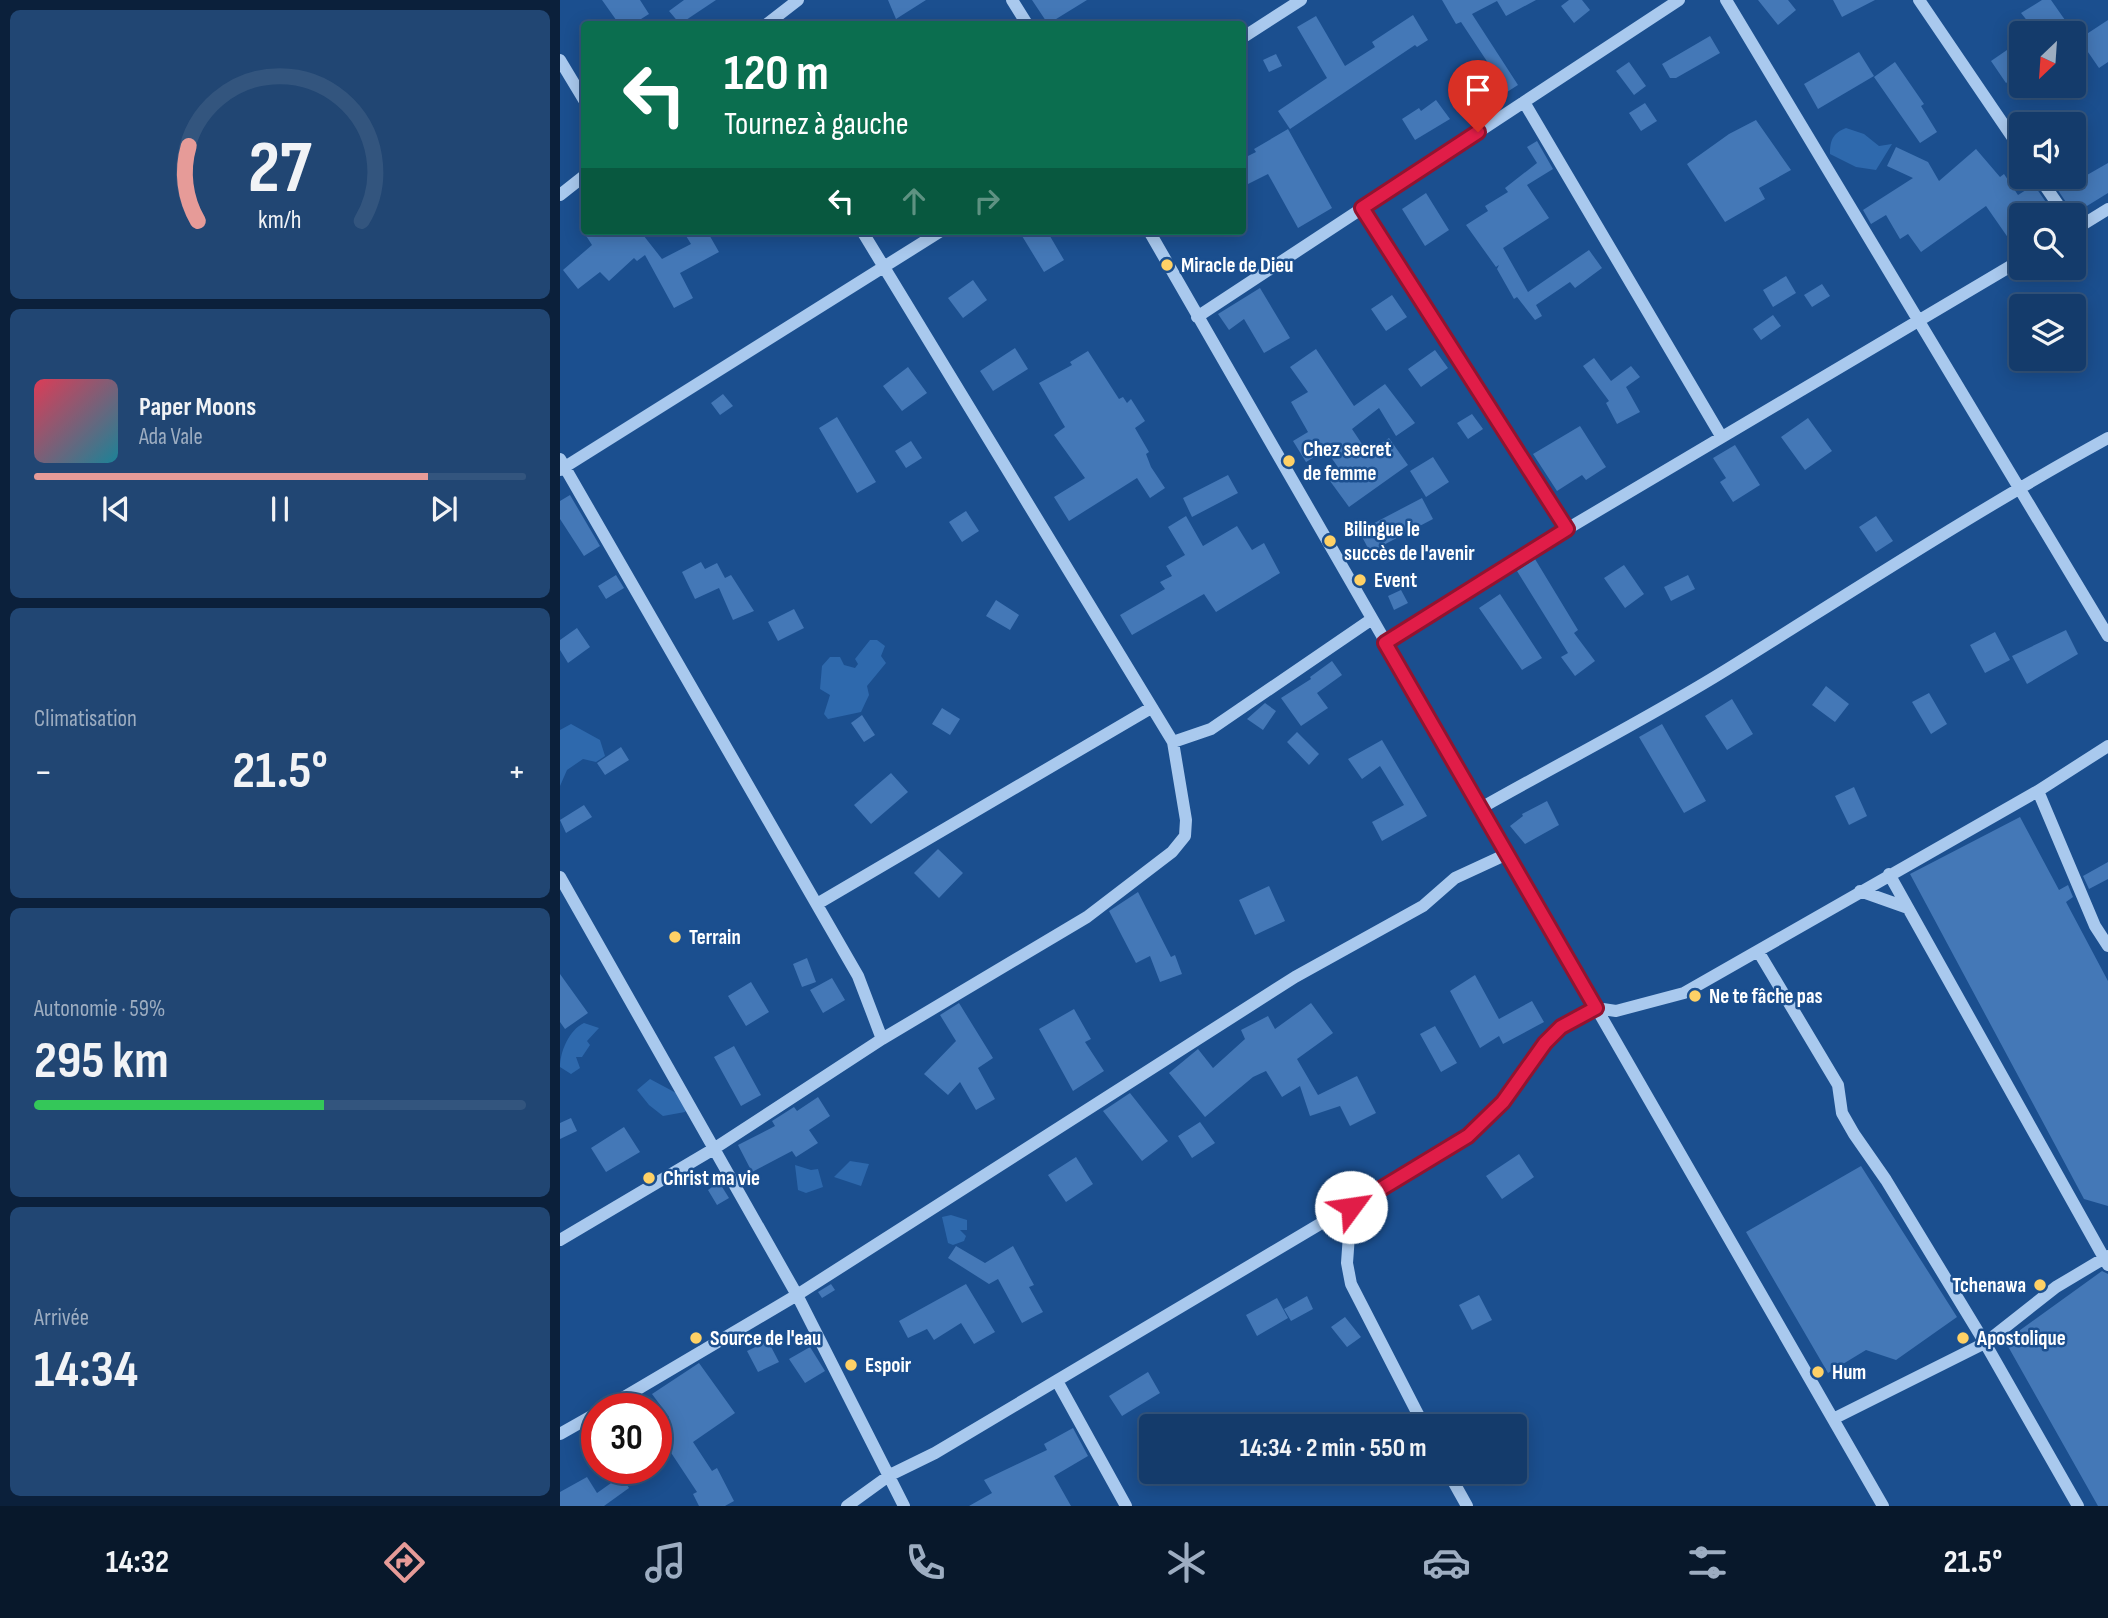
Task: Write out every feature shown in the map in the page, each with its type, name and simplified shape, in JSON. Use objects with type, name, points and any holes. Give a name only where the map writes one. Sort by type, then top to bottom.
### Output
[{"type":"street","points":[[771,21],[798,0]]},
{"type":"street","points":[[1012,0],[1025,21]]},
{"type":"street","points":[[1246,35],[1301,0]]},
{"type":"street","points":[[1198,317],[1679,0]]},
{"type":"street","points":[[1726,0],[2108,636]]},
{"type":"street","points":[[1919,0],[2009,132]]},
{"type":"street","points":[[560,60],[581,95]]},
{"type":"street","points":[[1524,102],[1721,436]]},
{"type":"street","points":[[560,195],[581,178]]},
{"type":"street","points":[[1362,208],[1567,529]]},
{"type":"street","points":[[2086,222],[2108,209]]},
{"type":"street","points":[[560,1240],[712,1150],[882,1039],[1087,917],[1171,852],[1185,836],[1186,820],[1174,742],[1151,708],[971,405],[882,268],[864,235]]},
{"type":"street","points":[[882,1039],[858,976],[562,466],[935,235]]},
{"type":"street","points":[[1151,235],[1883,1506]]},
{"type":"street","points":[[1385,643],[1721,436],[2009,267]]},
{"type":"street","points":[[1481,808],[1724,671],[1861,583],[2019,487],[2108,438]]},
{"type":"street","points":[[1174,742],[1211,729],[1372,619]]},
{"type":"street","points":[[817,904],[1151,708]]},
{"type":"street","points":[[846,1506],[890,1475],[935,1453],[1468,1136],[1503,1102],[1545,1043],[1561,1027],[1596,1008],[1616,1011],[1684,993],[2038,791],[2108,746]]},
{"type":"street","points":[[2038,791],[2095,926],[2108,946]]},
{"type":"street","points":[[631,1393],[797,1295],[1295,976],[1423,906],[1455,878],[1507,854]]},
{"type":"street","points":[[1833,1419],[1984,1343],[2056,1287],[2107,1260],[1889,874]]},
{"type":"street","points":[[560,877],[712,1150],[797,1295],[904,1506]]},
{"type":"street","points":[[1860,891],[1908,908]]},
{"type":"street","points":[[1758,951],[1838,1085],[1842,1113],[1848,1124],[1886,1180],[2078,1506]]},
{"type":"street","points":[[1351,1207],[1348,1263],[1351,1284],[1418,1414]]},
{"type":"street","points":[[1057,1381],[1126,1506]]},
{"type":"street","points":[[561,1434],[581,1422]]},
{"type":"street","points":[[1455,1484],[1467,1506]]},
{"type":"shaded area","points":[[1846,128],[1864,134],[1879,146],[1892,144],[1876,170],[1856,167],[1830,154],[1833,138]]},
{"type":"shaded area","points":[[870,640],[877,640],[885,646],[881,656],[886,663],[867,686],[869,695],[861,712],[828,719],[824,714],[830,695],[820,689],[822,666],[830,657],[840,657],[844,665],[855,668],[858,664],[855,659]]},
{"type":"shaded area","points":[[571,724],[600,740],[605,756],[596,762],[583,759],[567,770],[560,786],[560,730]]},
{"type":"shaded area","points":[[584,1023],[599,1028],[587,1041],[590,1045],[582,1057],[576,1057],[580,1068],[571,1074],[560,1067],[562,1055],[570,1036]]},
{"type":"shaded area","points":[[650,1079],[678,1094],[687,1109],[685,1112],[663,1116],[649,1105],[637,1090]]},
{"type":"shaded area","points":[[850,1161],[869,1164],[861,1186],[834,1177]]},
{"type":"shaded area","points":[[795,1165],[811,1170],[818,1169],[823,1187],[806,1193],[798,1190]]},
{"type":"shaded area","points":[[951,1215],[967,1220],[967,1230],[960,1230],[966,1236],[964,1241],[953,1245],[948,1243],[942,1217]]},
{"type":"building","points":[[602,0],[640,0],[649,14],[638,21],[617,21]]},
{"type":"building","points":[[684,0],[716,0],[684,21],[677,21],[669,11]]},
{"type":"building","points":[[888,0],[926,0],[896,19]]},
{"type":"building","points":[[1032,0],[1087,0],[1053,21],[1046,21]]},
{"type":"building","points":[[1442,0],[1536,0],[1506,16],[1497,1],[1472,14],[1518,85],[1507,92],[1503,86],[1474,101],[1466,87],[1494,72],[1461,22],[1456,24]]},
{"type":"building","points":[[1569,0],[1582,0],[1590,10],[1574,23],[1561,6]]},
{"type":"building","points":[[1758,0],[1788,0],[1796,10],[1778,25]]},
{"type":"building","points":[[1833,0],[1875,0],[1842,17]]},
{"type":"building","points":[[2042,0],[2051,0],[2065,20],[2027,21],[2021,13]]},
{"type":"building","points":[[1413,15],[1428,40],[1417,47],[1415,45],[1290,129],[1278,111],[1327,78],[1297,27],[1316,16],[1345,66],[1375,47],[1372,42]]},
{"type":"building","points":[[2108,20],[2108,62],[2099,68],[2086,49],[2086,34]]},
{"type":"building","points":[[1710,36],[1720,53],[1676,78],[1670,78],[1662,64]]},
{"type":"building","points":[[2007,50],[2009,81],[2006,83],[1991,61]]},
{"type":"building","points":[[1859,52],[1874,76],[1818,109],[1804,84]]},
{"type":"building","points":[[1276,54],[1282,66],[1269,72],[1263,60]]},
{"type":"building","points":[[1629,62],[1646,86],[1634,95],[1616,71]]},
{"type":"building","points":[[1895,62],[1924,104],[1921,106],[1937,132],[1920,143],[1874,77]]},
{"type":"building","points":[[1436,100],[1450,119],[1415,140],[1402,119],[1419,108],[1421,111]]},
{"type":"building","points":[[1645,103],[1657,121],[1641,131],[1629,113]]},
{"type":"building","points":[[1756,120],[1791,170],[1759,188],[1765,199],[1725,222],[1687,164],[1729,134]]},
{"type":"building","points":[[1288,129],[1332,208],[1298,228],[1268,174],[1246,185],[1246,157],[1256,152],[1254,149]]},
{"type":"building","points":[[1537,141],[1553,169],[1527,185],[1549,218],[1503,248],[1528,292],[1589,250],[1602,268],[1575,288],[1570,282],[1536,305],[1542,316],[1535,320],[1517,297],[1514,299],[1497,269],[1499,265],[1496,267],[1466,225],[1488,211],[1485,206],[1508,192],[1505,188],[1537,163],[1527,147]]},
{"type":"building","points":[[1896,147],[1928,162],[1939,181],[1976,149],[2000,177],[2004,174],[2009,182],[2009,189],[2014,189],[2018,195],[2028,189],[2037,189],[2047,203],[2009,203],[2009,239],[1986,206],[1921,252],[1908,234],[1900,239],[1886,215],[1871,224],[1863,210],[1913,178],[1887,166]]},
{"type":"building","points":[[2108,163],[2108,193],[2086,207],[2086,203],[2067,203],[2057,189],[2086,189],[2086,176]]},
{"type":"building","points":[[1426,193],[1449,230],[1425,246],[1402,209]]},
{"type":"building","points":[[586,235],[643,235],[662,259],[691,244],[685,235],[709,235],[719,252],[680,273],[693,298],[674,308],[645,255],[637,261],[634,258],[609,281],[600,272],[578,289],[563,270],[592,245]]},
{"type":"building","points":[[1021,235],[1049,235],[1064,260],[1044,272]]},
{"type":"building","points":[[1786,276],[1796,293],[1773,307],[1763,290]]},
{"type":"building","points":[[973,280],[987,300],[963,318],[948,298]]},
{"type":"building","points":[[1822,284],[1830,296],[1812,307],[1804,295]]},
{"type":"building","points":[[1260,288],[1290,338],[1264,353],[1244,319],[1229,330],[1218,314]]},
{"type":"building","points":[[1392,295],[1407,317],[1386,331],[1371,309]]},
{"type":"building","points":[[1773,315],[1781,326],[1761,340],[1753,329]]},
{"type":"building","points":[[1015,348],[1028,369],[993,391],[980,371]]},
{"type":"building","points":[[1316,349],[1354,406],[1385,384],[1415,423],[1396,436],[1379,408],[1352,429],[1368,453],[1389,438],[1408,465],[1349,507],[1330,481],[1342,473],[1326,450],[1306,462],[1293,441],[1308,432],[1291,402],[1308,392],[1290,367]]},
{"type":"building","points":[[1435,350],[1448,368],[1421,387],[1408,369]]},
{"type":"building","points":[[1088,351],[1119,399],[1123,397],[1127,403],[1131,399],[1145,421],[1135,428],[1149,452],[1146,454],[1151,467],[1165,488],[1150,498],[1137,478],[1069,521],[1054,497],[1085,478],[1054,435],[1065,427],[1039,383],[1072,365],[1070,362]]},
{"type":"building","points":[[1594,358],[1611,381],[1631,366],[1640,377],[1626,387],[1640,412],[1617,424],[1606,403],[1609,401],[1583,366]]},
{"type":"building","points":[[908,367],[927,393],[902,411],[883,386]]},
{"type":"building","points":[[723,394],[733,406],[720,415],[711,403]]},
{"type":"building","points":[[1472,414],[1483,429],[1468,439],[1457,423]]},
{"type":"building","points":[[837,417],[876,482],[857,493],[819,428]]},
{"type":"building","points":[[1808,418],[1832,451],[1805,470],[1781,437]]},
{"type":"building","points":[[1580,426],[1606,467],[1586,480],[1582,475],[1557,491],[1533,454]]},
{"type":"building","points":[[911,441],[922,458],[906,468],[895,451]]},
{"type":"building","points":[[1735,445],[1760,485],[1733,502],[1720,482],[1726,478],[1713,458]]},
{"type":"building","points":[[1433,457],[1449,482],[1426,497],[1410,471]]},
{"type":"building","points":[[1228,475],[1238,493],[1192,517],[1183,498]]},
{"type":"building","points":[[570,495],[600,546],[584,556],[560,519],[560,501]]},
{"type":"building","points":[[1422,498],[1433,519],[1370,552],[1359,531]]},
{"type":"building","points":[[966,511],[979,531],[962,542],[949,522]]},
{"type":"building","points":[[1186,516],[1203,546],[1237,526],[1252,550],[1264,543],[1280,573],[1216,612],[1204,594],[1132,635],[1120,615],[1165,589],[1160,582],[1172,576],[1166,566],[1185,555],[1168,527]]},
{"type":"building","points":[[1876,516],[1893,541],[1876,552],[1859,527]]},
{"type":"building","points":[[1535,559],[1578,630],[1574,633],[1595,661],[1575,676],[1561,657],[1568,653],[1517,571]]},
{"type":"building","points":[[701,562],[705,569],[717,563],[725,578],[731,575],[754,611],[733,620],[719,588],[695,599],[682,572]]},
{"type":"building","points":[[1624,565],[1644,594],[1625,608],[1604,578]]},
{"type":"building","points":[[616,575],[624,588],[606,599],[598,586]]},
{"type":"building","points":[[1688,575],[1695,589],[1671,601],[1664,587]]},
{"type":"building","points":[[1401,590],[1408,603],[1394,610],[1388,596]]},
{"type":"building","points":[[1500,594],[1542,658],[1522,670],[1479,608]]},
{"type":"building","points":[[996,600],[1019,615],[1010,630],[986,616]]},
{"type":"building","points":[[794,609],[804,628],[778,641],[768,622]]},
{"type":"building","points":[[577,628],[590,647],[568,663],[560,650],[560,640]]},
{"type":"building","points":[[2066,630],[2078,654],[2027,684],[2012,656]]},
{"type":"building","points":[[1995,632],[2010,660],[1985,673],[1970,645]]},
{"type":"building","points":[[1332,661],[1342,675],[1317,693],[1328,708],[1301,726],[1281,698],[1311,679],[1310,677]]},
{"type":"building","points":[[1826,686],[1849,704],[1835,722],[1812,705]]},
{"type":"building","points":[[1929,693],[1947,724],[1931,734],[1912,702]]},
{"type":"building","points":[[1732,699],[1753,734],[1727,750],[1705,716]]},
{"type":"building","points":[[1265,703],[1276,711],[1263,730],[1247,719]]},
{"type":"building","points":[[942,708],[960,719],[950,735],[932,724]]},
{"type":"building","points":[[862,715],[875,735],[864,742],[851,723]]},
{"type":"building","points":[[1662,724],[1706,801],[1684,813],[1639,737]]},
{"type":"building","points":[[1297,732],[1319,754],[1309,765],[1287,742]]},
{"type":"building","points":[[1382,740],[1427,816],[1382,841],[1372,822],[1404,805],[1380,766],[1362,779],[1348,759]]},
{"type":"building","points":[[621,747],[629,760],[605,775],[597,763]]},
{"type":"building","points":[[891,773],[908,792],[871,824],[854,805]]},
{"type":"building","points":[[1854,787],[1867,816],[1849,825],[1835,796]]},
{"type":"building","points":[[1547,801],[1559,825],[1525,844],[1510,826],[1523,816],[1522,814]]},
{"type":"building","points":[[584,805],[592,817],[566,833],[560,820]]},
{"type":"building","points":[[2020,817],[2059,890],[2068,885],[2073,897],[2066,902],[2108,981],[2108,1206],[2084,1199],[1910,874]]},
{"type":"building","points":[[938,849],[963,873],[939,898],[914,873]]},
{"type":"building","points":[[2108,862],[2108,879],[2089,889],[2083,876]]},
{"type":"building","points":[[1269,886],[1285,921],[1255,935],[1239,900]]},
{"type":"building","points":[[1138,892],[1171,957],[1175,955],[1182,974],[1160,982],[1150,956],[1136,963],[1109,911]]},
{"type":"building","points":[[807,958],[816,982],[802,987],[793,964]]},
{"type":"building","points":[[560,974],[588,1013],[565,1029],[560,1022]]},
{"type":"building","points":[[1475,975],[1499,1019],[1532,1001],[1544,1022],[1503,1044],[1499,1036],[1480,1048],[1450,991]]},
{"type":"building","points":[[832,978],[845,1000],[823,1013],[810,990]]},
{"type":"building","points":[[751,982],[769,1012],[746,1026],[728,996]]},
{"type":"building","points":[[959,1003],[993,1058],[978,1068],[995,1099],[976,1110],[960,1082],[948,1095],[924,1074],[956,1041],[940,1015]]},
{"type":"building","points":[[1311,1003],[1333,1033],[1297,1059],[1318,1095],[1357,1076],[1376,1113],[1350,1126],[1340,1106],[1310,1116],[1300,1086],[1282,1097],[1266,1071],[1253,1077],[1205,1117],[1169,1073],[1198,1049],[1213,1068],[1245,1039],[1241,1030],[1268,1016],[1275,1029]]},
{"type":"building","points":[[1074,1009],[1091,1039],[1085,1042],[1104,1071],[1073,1091],[1039,1029]]},
{"type":"building","points":[[1435,1026],[1457,1063],[1441,1072],[1420,1034]]},
{"type":"building","points":[[734,1046],[761,1095],[741,1106],[714,1057]]},
{"type":"building","points":[[1130,1093],[1168,1141],[1142,1161],[1103,1111]]},
{"type":"building","points":[[818,1097],[830,1116],[809,1130],[818,1143],[796,1157],[792,1151],[752,1172],[738,1145],[775,1126],[772,1121],[794,1107],[797,1111]]},
{"type":"building","points":[[571,1118],[577,1131],[560,1139],[560,1123]]},
{"type":"building","points":[[1200,1122],[1215,1143],[1192,1158],[1178,1136]]},
{"type":"building","points":[[624,1127],[640,1152],[606,1172],[591,1148]]},
{"type":"building","points":[[1519,1154],[1534,1177],[1502,1199],[1486,1176]]},
{"type":"building","points":[[1076,1157],[1093,1184],[1066,1202],[1048,1175]]},
{"type":"building","points":[[1861,1166],[1957,1317],[1896,1360],[1866,1350],[1828,1373],[1746,1232]]},
{"type":"building","points":[[719,1182],[729,1198],[717,1205],[708,1190]]},
{"type":"building","points":[[956,1246],[985,1263],[1013,1246],[1034,1285],[1029,1287],[1043,1312],[1022,1323],[998,1279],[989,1284],[948,1258]]},
{"type":"building","points":[[2102,1271],[2108,1274],[2108,1506],[2098,1506],[2005,1341]]},
{"type":"building","points":[[831,1284],[835,1290],[822,1298],[818,1292]]},
{"type":"building","points":[[966,1284],[995,1332],[974,1344],[961,1323],[934,1340],[927,1329],[908,1338],[899,1321]]},
{"type":"building","points":[[1479,1295],[1492,1320],[1472,1330],[1459,1305]]},
{"type":"building","points":[[1307,1296],[1313,1309],[1291,1321],[1284,1309]]},
{"type":"building","points":[[1277,1298],[1288,1318],[1257,1336],[1246,1315]]},
{"type":"building","points":[[1345,1317],[1361,1337],[1347,1347],[1331,1327]]},
{"type":"building","points":[[768,1341],[779,1362],[758,1372],[747,1351]]},
{"type":"building","points":[[810,1347],[825,1371],[805,1383],[789,1359]]},
{"type":"building","points":[[699,1363],[735,1413],[693,1442],[712,1471],[717,1468],[734,1501],[725,1506],[699,1506],[693,1494],[697,1492],[672,1454],[672,1393],[654,1393]]},
{"type":"building","points":[[1148,1372],[1160,1393],[1122,1416],[1109,1396]]},
{"type":"building","points":[[1073,1428],[1088,1456],[1054,1476],[1071,1506],[969,1506],[992,1493],[984,1480],[1047,1450],[1044,1444]]},
{"type":"building","points":[[581,1480],[581,1484],[591,1484],[597,1493],[610,1484],[626,1484],[629,1488],[604,1506],[560,1506],[560,1492]]},
{"type":"place","name":"Miracle de Dieu","points":[[1167,265]]},
{"type":"place","name":"Chez secret de femme","points":[[1289,461]]},
{"type":"place","name":"Bilingue le succès de l'avenir","points":[[1330,541]]},
{"type":"place","name":"Event","points":[[1360,580]]},
{"type":"place","name":"Terrain","points":[[675,937]]},
{"type":"place","name":"Ne te fâche pas","points":[[1695,996]]},
{"type":"place","name":"Christ ma vie","points":[[649,1178]]},
{"type":"place","name":"Tchenawa","points":[[2040,1285]]},
{"type":"place","name":"Source de l'eau","points":[[696,1338]]},
{"type":"place","name":"Apostolique","points":[[1963,1338]]},
{"type":"place","name":"Espoir","points":[[851,1365]]},
{"type":"place","name":"Hum","points":[[1818,1372]]},
{"type":"route","points":[[1351,1207],[1468,1136],[1503,1102],[1545,1043],[1561,1027],[1596,1008],[1385,643],[1567,529],[1362,208],[1478,132]]}]
